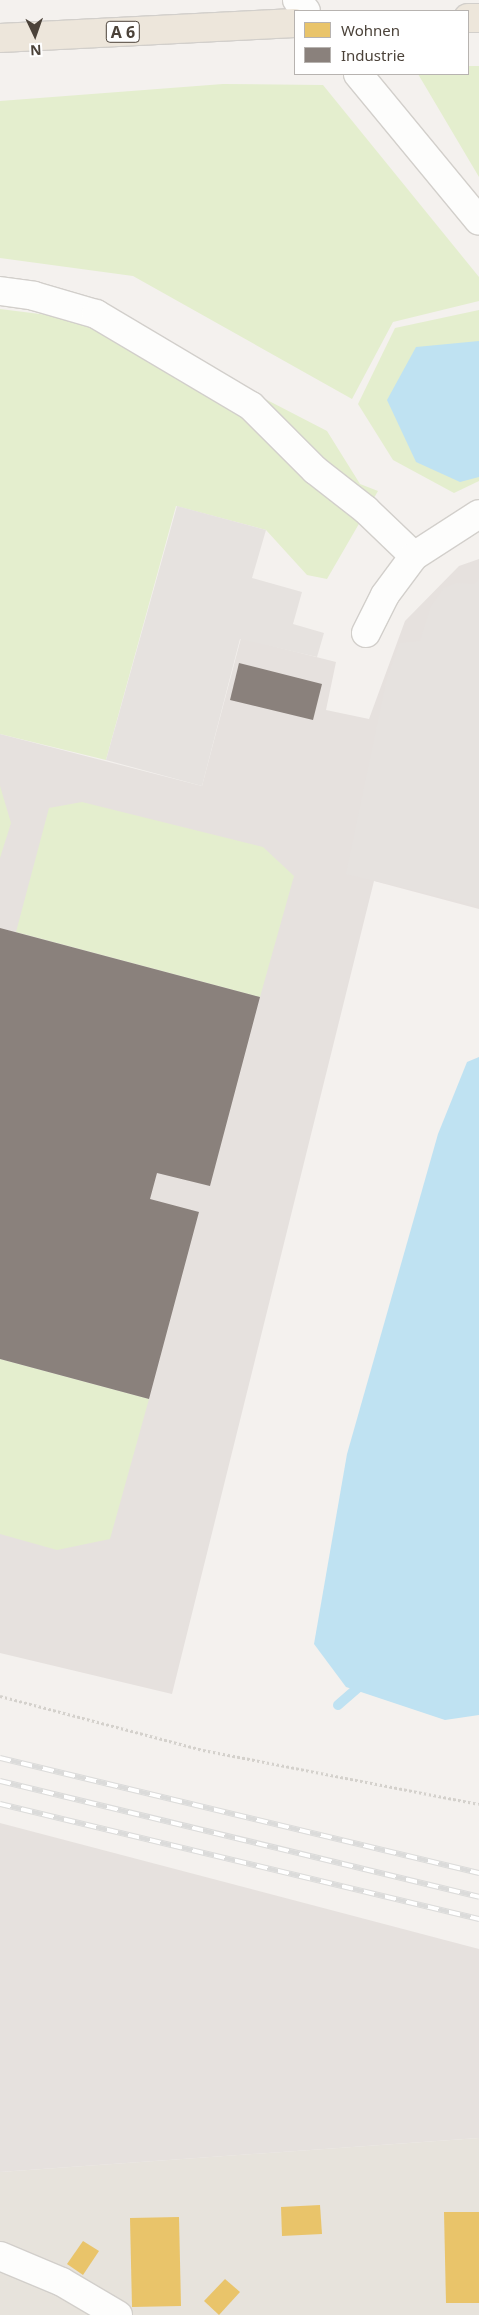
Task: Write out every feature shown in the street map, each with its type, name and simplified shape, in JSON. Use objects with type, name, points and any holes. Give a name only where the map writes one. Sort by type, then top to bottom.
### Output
[{"type":"highway","name":"A 6","points":[[0,38],[294,24]]},
{"type":"street","points":[[297,0],[305,10]]},
{"type":"street","points":[[359,75],[479,221]]},
{"type":"street","points":[[0,291],[34,296],[96,314],[251,406],[315,470],[366,510],[414,556]]},
{"type":"street","points":[[366,634],[385,595],[414,556],[479,514]]},
{"type":"street","points":[[452,533],[479,525]]},
{"type":"street","points":[[6,2258],[62,2282],[118,2315]]},
{"type":"path","points":[[0,1696],[203,1750],[479,1804]]},
{"type":"shaded area","points":[[177,506],[266,530],[252,578],[302,592],[293,624],[324,633],[317,657],[240,639],[202,786],[106,760]]},
{"type":"shaded area","points":[[479,559],[479,909],[374,881],[172,1694],[0,1653],[0,734],[202,786],[241,638],[336,662],[326,710],[369,719],[405,621],[459,566]]},
{"type":"shaded area","points":[[479,579],[479,906],[346,874],[387,678],[400,643],[420,641],[431,606],[444,588],[456,583],[475,584]]},
{"type":"shaded area","points":[[0,1823],[479,1949],[479,2138],[0,2172]]},
{"type":"shaded area","points":[[479,2138],[479,2315],[0,2315],[0,2172]]},
{"type":"green space","points":[[469,66],[479,66],[479,177],[419,75],[469,75]]},
{"type":"green space","points":[[223,84],[323,85],[479,277],[479,301],[393,322],[352,399],[133,276],[0,258],[0,101]]},
{"type":"green space","points":[[0,309],[120,324],[327,431],[360,484],[378,491],[327,579],[307,575],[266,530],[176,506],[106,760],[0,734]]},
{"type":"green space","points":[[479,310],[479,481],[454,493],[393,460],[358,404],[395,328]]},
{"type":"green space","points":[[0,786],[11,823],[0,858]]},
{"type":"green space","points":[[82,802],[263,847],[294,876],[260,997],[16,932],[49,808]]},
{"type":"green space","points":[[0,1359],[149,1399],[110,1539],[57,1550],[0,1534]]},
{"type":"water","points":[[479,341],[479,477],[460,482],[416,462],[387,400],[416,347]]},
{"type":"water","points":[[479,1057],[479,1715],[445,1720],[346,1687],[314,1644],[347,1454],[438,1134],[467,1062]]},
{"type":"building: Wohnen","points":[[320,2205],[322,2234],[282,2236],[281,2207]]},
{"type":"building: Wohnen","points":[[444,2212],[479,2212],[479,2303],[446,2303]]},
{"type":"building: Wohnen","points":[[179,2217],[181,2306],[132,2307],[130,2218]]},
{"type":"building: Wohnen","points":[[83,2241],[99,2251],[83,2275],[67,2264]]},
{"type":"building: Wohnen","points":[[225,2279],[240,2292],[219,2315],[204,2301]]},
{"type":"building: Industrie","points":[[239,663],[322,684],[313,720],[230,700]]},
{"type":"building: Industrie","points":[[0,928],[260,997],[210,1186],[157,1173],[150,1199],[199,1212],[149,1399],[0,1359]]},
{"type":"waterway","points":[[338,1705],[366,1681]]},
{"type":"railway","points":[[0,1758],[479,1873]]},
{"type":"railway","points":[[0,1781],[479,1897]]},
{"type":"railway","points":[[0,1804],[479,1919]]}]
